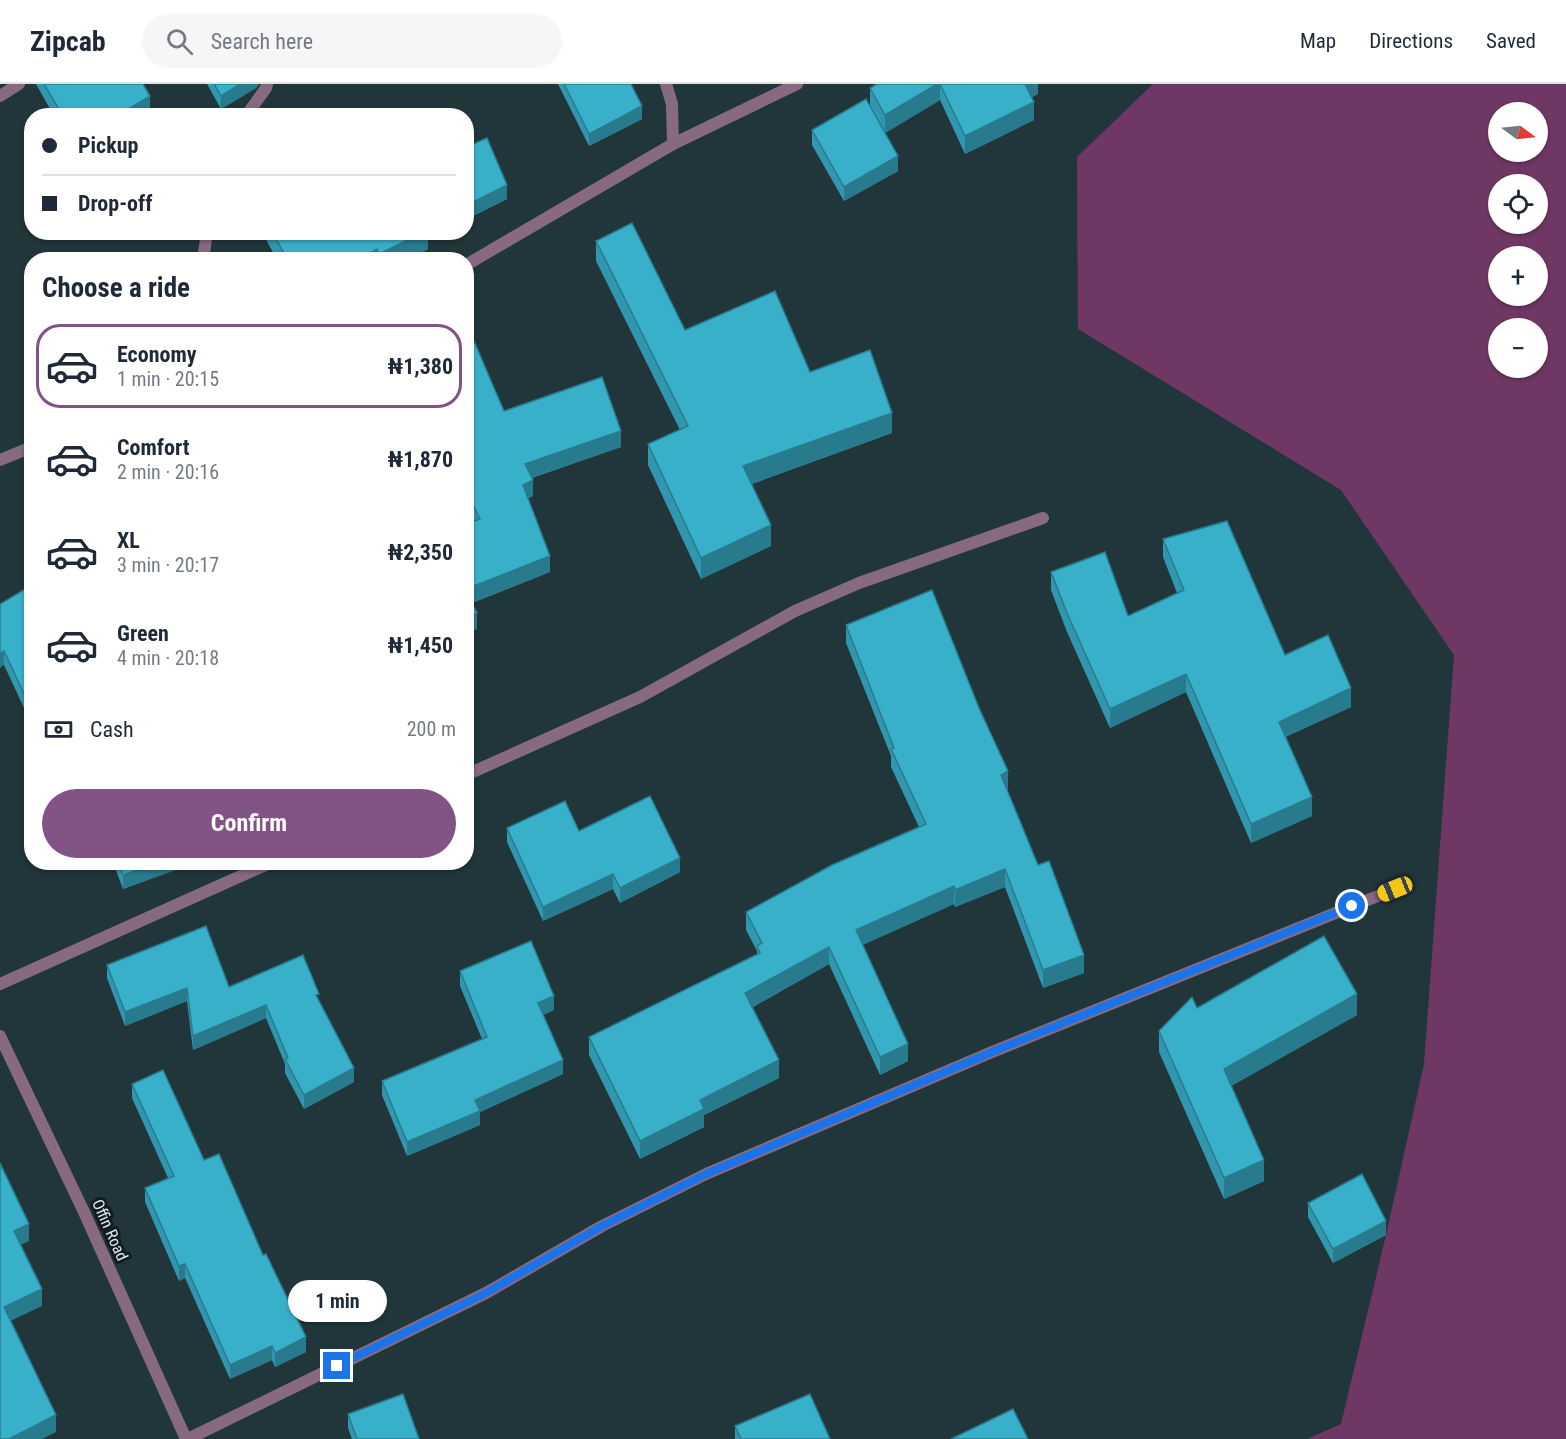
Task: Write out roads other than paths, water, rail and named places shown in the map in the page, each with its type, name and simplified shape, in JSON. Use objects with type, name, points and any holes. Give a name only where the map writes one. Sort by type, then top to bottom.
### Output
[{"type":"street","points":[[0,96],[19,84]]},
{"type":"street","points":[[252,108],[267,84]]},
{"type":"street","points":[[666,84],[672,105],[672,144]]},
{"type":"street","points":[[474,260],[672,144],[796,84]]},
{"type":"street","points":[[0,460],[24,450]]},
{"type":"street","points":[[474,771],[640,697],[795,611],[859,583],[1043,518]]},
{"type":"street","points":[[0,984],[254,870]]},
{"type":"street","points":[[187,1439],[486,1293],[602,1226],[706,1174],[992,1052],[1395,889]]},
{"type":"street","name":"Offin Road","points":[[0,1036],[84,1212],[187,1439]]}]
